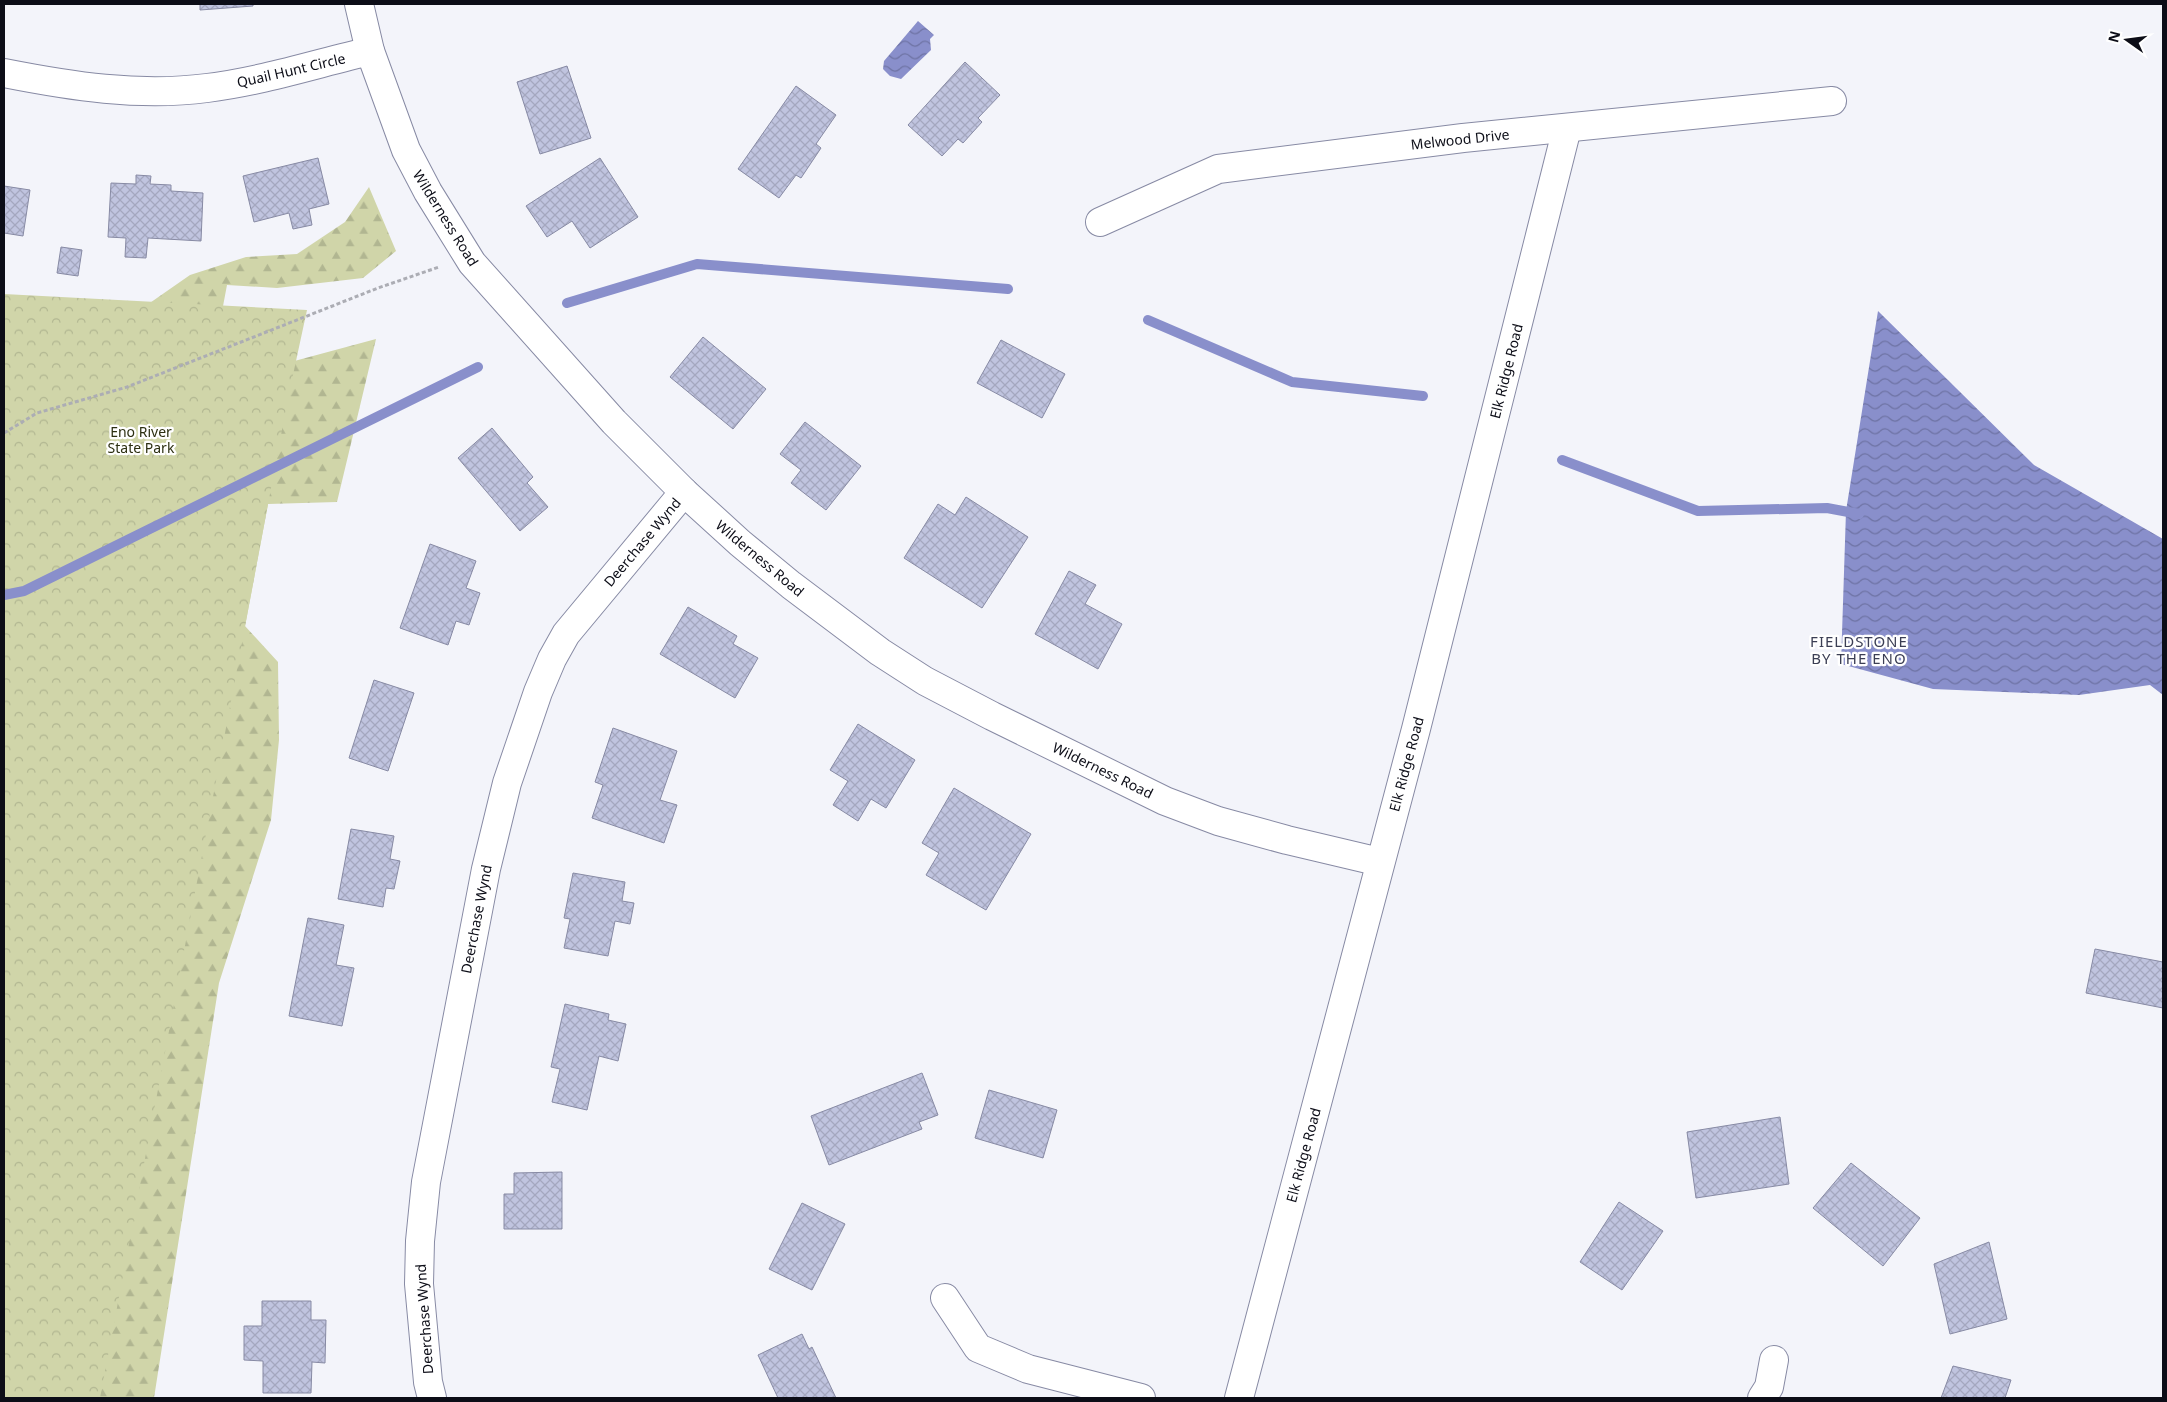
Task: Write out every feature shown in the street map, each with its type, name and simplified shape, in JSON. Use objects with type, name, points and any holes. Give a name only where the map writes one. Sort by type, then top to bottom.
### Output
[{"type":"street","name":"Wilderness Road","points":[[359,4],[370,51],[406,150],[428,192],[472,263],[569,373],[684,492],[740,543],[791,585],[880,652],[924,681],[1165,801],[1226,824],[1380,862]]},
{"type":"street","name":"Quail Hunt Circle","points":[[4,73],[58,84],[132,91],[206,88],[278,76],[370,51]]},
{"type":"street","name":"Melwood Drive","points":[[1100,222],[1218,169],[1454,139],[1832,101]]},
{"type":"street","name":"Elk Ridge Road","points":[[1239,1398],[1420,710],[1567,128]]},
{"type":"street","name":"Deerchase Wynd","points":[[432,1398],[428,1382],[419,1284],[420,1241],[426,1182],[486,869],[507,783],[538,692],[552,659],[566,634],[684,492]]},
{"type":"street","points":[[945,1298],[978,1348],[1028,1369],[1141,1398]]},
{"type":"street","points":[[1762,1398],[1769,1387],[1774,1360]]},
{"type":"path","points":[[4,432],[37,413],[127,387],[378,288],[439,267]]},
{"type":"green space","name":"Eno River State Park","points":[[369,187],[396,251],[363,278],[277,288],[227,285],[220,322],[261,370],[376,339],[337,502],[268,504],[245,626],[278,662],[279,740],[271,820],[219,983],[154,1398],[4,1398],[4,306],[134,314],[190,275],[246,257],[297,254],[345,222]]},
{"type":"green space","name":"Eno River State Park","points":[[4,294],[307,310],[288,398],[100,1398],[4,1398]]},
{"type":"water","points":[[918,21],[934,35],[930,39],[931,50],[901,79],[890,76],[883,69],[884,61]]},
{"type":"water","points":[[1878,311],[2034,465],[2163,539],[2163,695],[2150,685],[2079,695],[1933,689],[1841,664],[1846,511]]},
{"type":"building","points":[[200,4],[253,4],[253,6],[200,10]]},
{"type":"building","points":[[965,62],[1000,95],[978,118],[982,122],[963,143],[958,139],[942,156],[908,125]]},
{"type":"building","points":[[567,66],[591,138],[540,154],[517,82]]},
{"type":"building","points":[[796,86],[836,115],[816,144],[821,148],[801,178],[796,175],[779,198],[738,169]]},
{"type":"building","points":[[318,158],[329,204],[309,209],[312,225],[293,229],[289,213],[254,222],[243,176]]},
{"type":"building","points":[[600,158],[638,217],[590,248],[572,221],[547,237],[526,206]]},
{"type":"building","points":[[136,175],[151,176],[150,184],[171,185],[171,191],[203,193],[201,241],[148,238],[146,258],[125,257],[126,238],[108,237],[111,183],[136,184]]},
{"type":"building","points":[[4,186],[30,190],[23,236],[4,233]]},
{"type":"building","points":[[61,247],[82,250],[78,276],[57,273]]},
{"type":"building","points":[[703,337],[766,389],[733,429],[670,377]]},
{"type":"building","points":[[1001,340],[1065,374],[1042,418],[977,383]]},
{"type":"building","points":[[805,422],[861,466],[826,510],[791,483],[801,470],[780,454]]},
{"type":"building","points":[[492,428],[533,477],[527,483],[548,507],[520,531],[458,458]]},
{"type":"building","points":[[966,497],[1028,537],[982,608],[904,558],[938,504],[955,515]]},
{"type":"building","points":[[430,544],[476,561],[466,588],[480,593],[469,625],[456,621],[448,645],[400,628]]},
{"type":"building","points":[[1069,571],[1096,585],[1085,604],[1122,624],[1098,669],[1035,634]]},
{"type":"building","points":[[688,607],[737,636],[733,644],[758,658],[735,698],[660,654]]},
{"type":"building","points":[[374,680],[414,693],[388,771],[349,758]]},
{"type":"building","points":[[858,724],[915,760],[886,808],[871,799],[858,821],[833,805],[848,781],[830,770]]},
{"type":"building","points":[[613,728],[677,751],[660,800],[677,805],[664,843],[592,818],[603,785],[595,782]]},
{"type":"building","points":[[954,788],[1031,834],[986,910],[926,875],[939,853],[922,843]]},
{"type":"building","points":[[351,829],[394,836],[390,859],[400,861],[394,889],[386,888],[383,907],[338,899]]},
{"type":"building","points":[[573,873],[625,882],[622,901],[634,903],[630,924],[615,921],[608,956],[564,948],[570,919],[564,918]]},
{"type":"building","points":[[308,918],[344,925],[336,965],[354,968],[342,1026],[289,1016]]},
{"type":"building","points":[[2095,949],[2163,962],[2163,1008],[2086,993]]},
{"type":"building","points":[[565,1004],[609,1014],[608,1020],[626,1024],[618,1061],[599,1056],[587,1110],[552,1102],[560,1069],[551,1067]]},
{"type":"building","points":[[922,1073],[938,1115],[919,1122],[922,1129],[829,1165],[811,1116]]},
{"type":"building","points":[[989,1090],[1057,1110],[1043,1158],[975,1138]]},
{"type":"building","points":[[1780,1117],[1789,1184],[1696,1198],[1687,1132]]},
{"type":"building","points":[[1851,1163],[1920,1218],[1883,1266],[1813,1208]]},
{"type":"building","points":[[562,1172],[562,1229],[504,1229],[504,1194],[514,1194],[514,1173]]},
{"type":"building","points":[[1619,1202],[1663,1231],[1622,1290],[1580,1262]]},
{"type":"building","points":[[802,1203],[845,1224],[812,1290],[769,1269]]},
{"type":"building","points":[[1989,1242],[2007,1319],[1950,1334],[1934,1264]]},
{"type":"building","points":[[262,1301],[311,1301],[311,1320],[326,1320],[325,1363],[312,1362],[311,1393],[263,1393],[263,1361],[244,1360],[244,1326],[262,1326]]},
{"type":"building","points":[[802,1334],[809,1349],[812,1347],[836,1398],[778,1398],[758,1355]]},
{"type":"building","points":[[1953,1366],[2011,1380],[2005,1398],[1941,1398]]},
{"type":"waterway","points":[[567,303],[697,264],[1008,289]]},
{"type":"waterway","points":[[1148,320],[1292,382],[1423,396]]},
{"type":"waterway","points":[[4,595],[24,591],[478,367]]},
{"type":"waterway","points":[[1562,460],[1698,511],[1827,508],[1859,514]]},
{"type":"district","name":"FIELDSTONE BY THE ENO","points":[[1859,650]]}]
